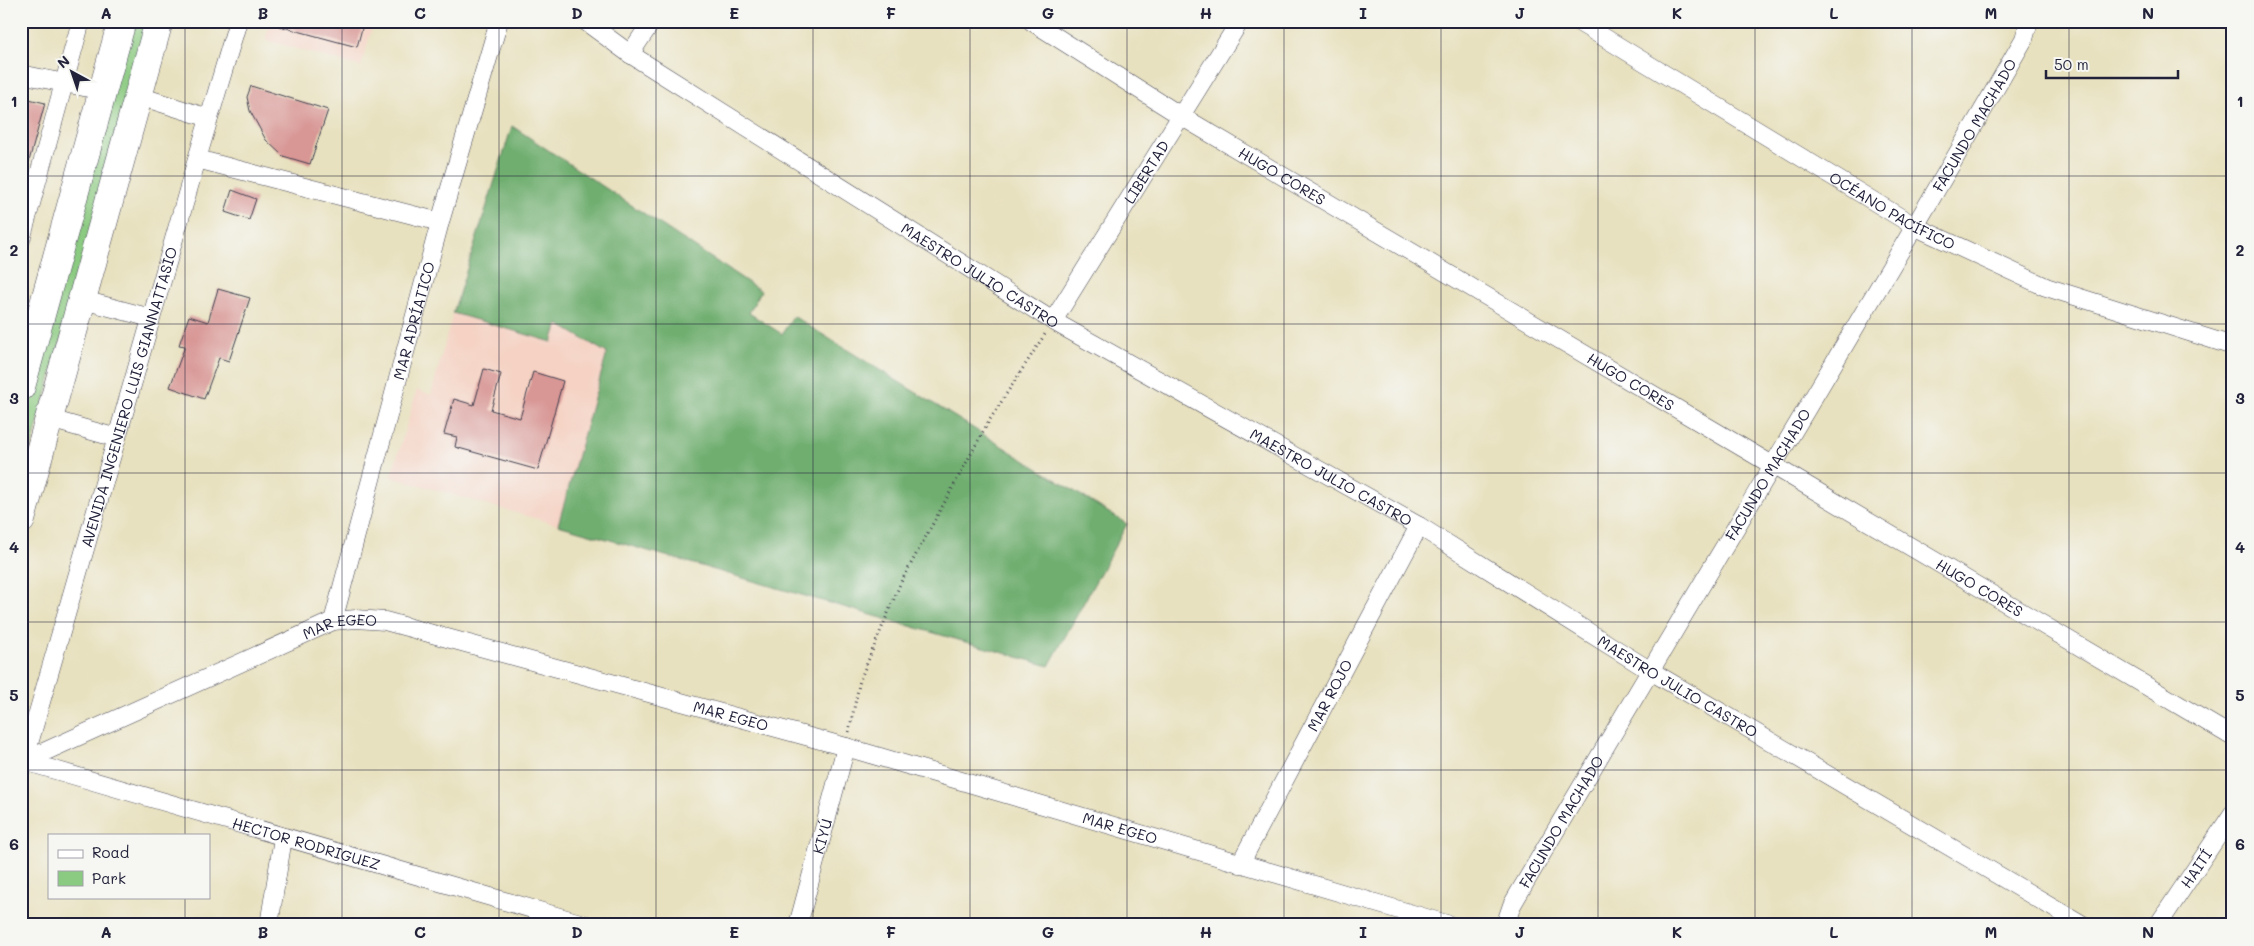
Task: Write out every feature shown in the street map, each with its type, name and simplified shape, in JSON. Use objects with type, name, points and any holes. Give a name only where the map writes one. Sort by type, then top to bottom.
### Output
[{"type":"main road","points":[[21,387],[122,21]]},
{"type":"main road","points":[[21,520],[159,21]]},
{"type":"street","points":[[21,240],[81,21]]},
{"type":"street","name":"AVENIDA INGENIERO LUIS GIANNATTASIO","points":[[23,766],[238,21]]},
{"type":"street","name":"MAR ADRÍATICO","points":[[333,621],[440,222],[499,21]]},
{"type":"street","name":"MAESTRO JULIO CASTRO","points":[[585,21],[630,54],[1054,321],[1419,526],[1649,670],[2083,925]]},
{"type":"street","points":[[630,54],[652,21]]},
{"type":"street","name":"HUGO CORES","points":[[1031,21],[1181,116],[2233,736]]},
{"type":"street","name":"LIBERTAD","points":[[1054,321],[1240,21]]},
{"type":"street","name":"OCÉANO PACÍFICO","points":[[1578,21],[1916,227],[2046,287],[2233,346]]},
{"type":"street","name":"FACUNDO MACHADO","points":[[1505,925],[1512,904],[1649,670],[1916,227],[2024,39],[2029,21]]},
{"type":"street","points":[[21,74],[103,91]]},
{"type":"street","points":[[139,96],[209,118]]},
{"type":"street","points":[[197,159],[440,222]]},
{"type":"street","points":[[83,300],[151,318]]},
{"type":"street","points":[[50,419],[117,438]]},
{"type":"street","name":"MAR ROJO","points":[[1240,864],[1419,526]]},
{"type":"street","name":"MAR EGEO","points":[[23,766],[333,621],[356,619],[385,621],[846,747],[1450,925]]},
{"type":"street","name":"KIYÚ","points":[[798,925],[846,747]]},
{"type":"street","name":"HECTOR RODRIGUEZ","points":[[23,766],[587,925]]},
{"type":"street","name":"HAITÍ","points":[[2158,925],[2233,813]]},
{"type":"street","points":[[268,925],[283,838]]},
{"type":"path","points":[[846,747],[860,680],[901,582],[989,422],[1054,321]]},
{"type":"shaded area","points":[[270,21],[374,21],[361,67],[265,40]]},
{"type":"shaded area","points":[[453,313],[552,341],[557,323],[608,353],[558,525],[391,477],[417,390],[431,395]]},
{"type":"green space","points":[[132,21],[150,21],[21,484],[21,419]]},
{"type":"green space","points":[[512,126],[761,291],[749,313],[782,334],[793,316],[1127,524],[1049,666],[558,525],[607,353],[558,324],[552,342],[453,313]]},
{"type":"building","points":[[279,21],[364,21],[357,47],[279,26]]},
{"type":"building","points":[[251,86],[328,110],[310,164],[283,156],[266,140],[250,111],[247,97]]},
{"type":"building","points":[[21,97],[45,103],[26,172],[21,172]]},
{"type":"building","points":[[232,190],[256,199],[249,220],[225,212]]},
{"type":"building","points":[[218,289],[250,298],[229,361],[219,358],[204,399],[170,387],[185,346],[179,345],[189,316],[208,322]]},
{"type":"building","points":[[484,369],[501,374],[491,410],[520,418],[533,372],[563,381],[538,470],[455,447],[457,437],[444,434],[454,399],[474,405]]}]
